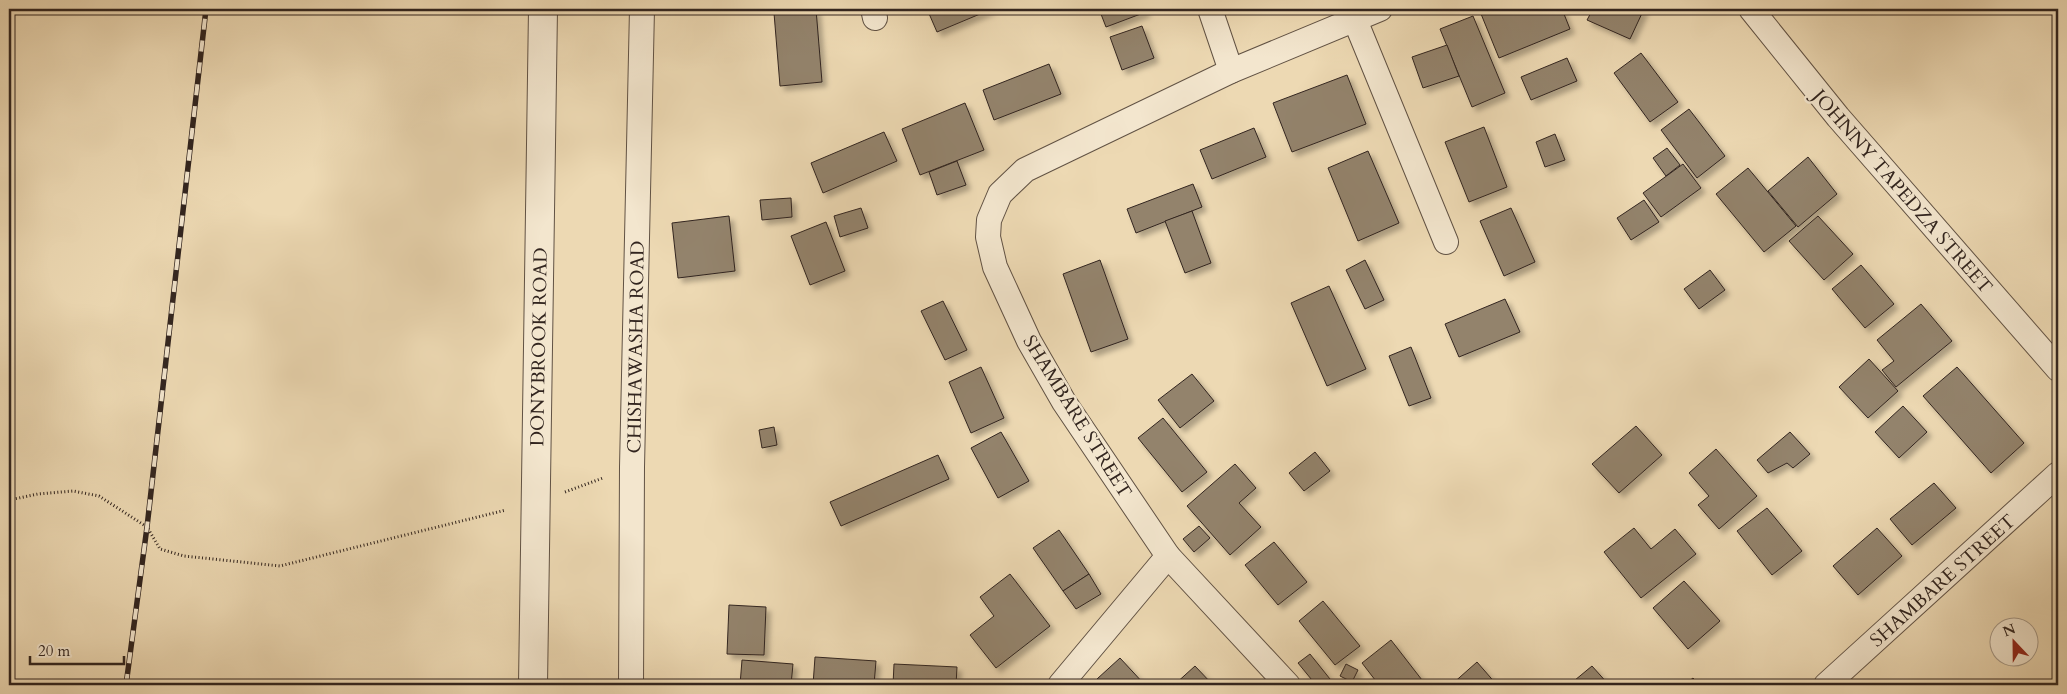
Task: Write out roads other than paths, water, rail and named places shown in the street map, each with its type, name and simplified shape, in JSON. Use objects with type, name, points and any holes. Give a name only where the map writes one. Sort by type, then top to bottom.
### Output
[{"type":"street","name":"DONYBROOK ROAD","points":[[533,685],[543,9]]},
{"type":"street","name":"CHISHAWASHA ROAD","points":[[631,685],[632,467],[642,9]]},
{"type":"street","points":[[1210,9],[1231,71]]},
{"type":"street","name":"SHAMBARE STREET","points":[[1288,685],[1168,556],[1064,402],[1029,341],[995,267],[988,237],[989,220],[1000,194],[1025,170],[1231,71],[1380,9]]},
{"type":"street","name":"JOHNNY TAPEDZA STREET","points":[[1752,9],[1838,117],[2058,369]]},
{"type":"street","points":[[1355,20],[1446,242]]},
{"type":"street","name":"SHAMBARE STREET","points":[[1826,685],[2058,474]]},
{"type":"street","points":[[1060,685],[1168,556]]},
{"type":"railway","points":[[126,685],[147,527],[206,9]]}]
